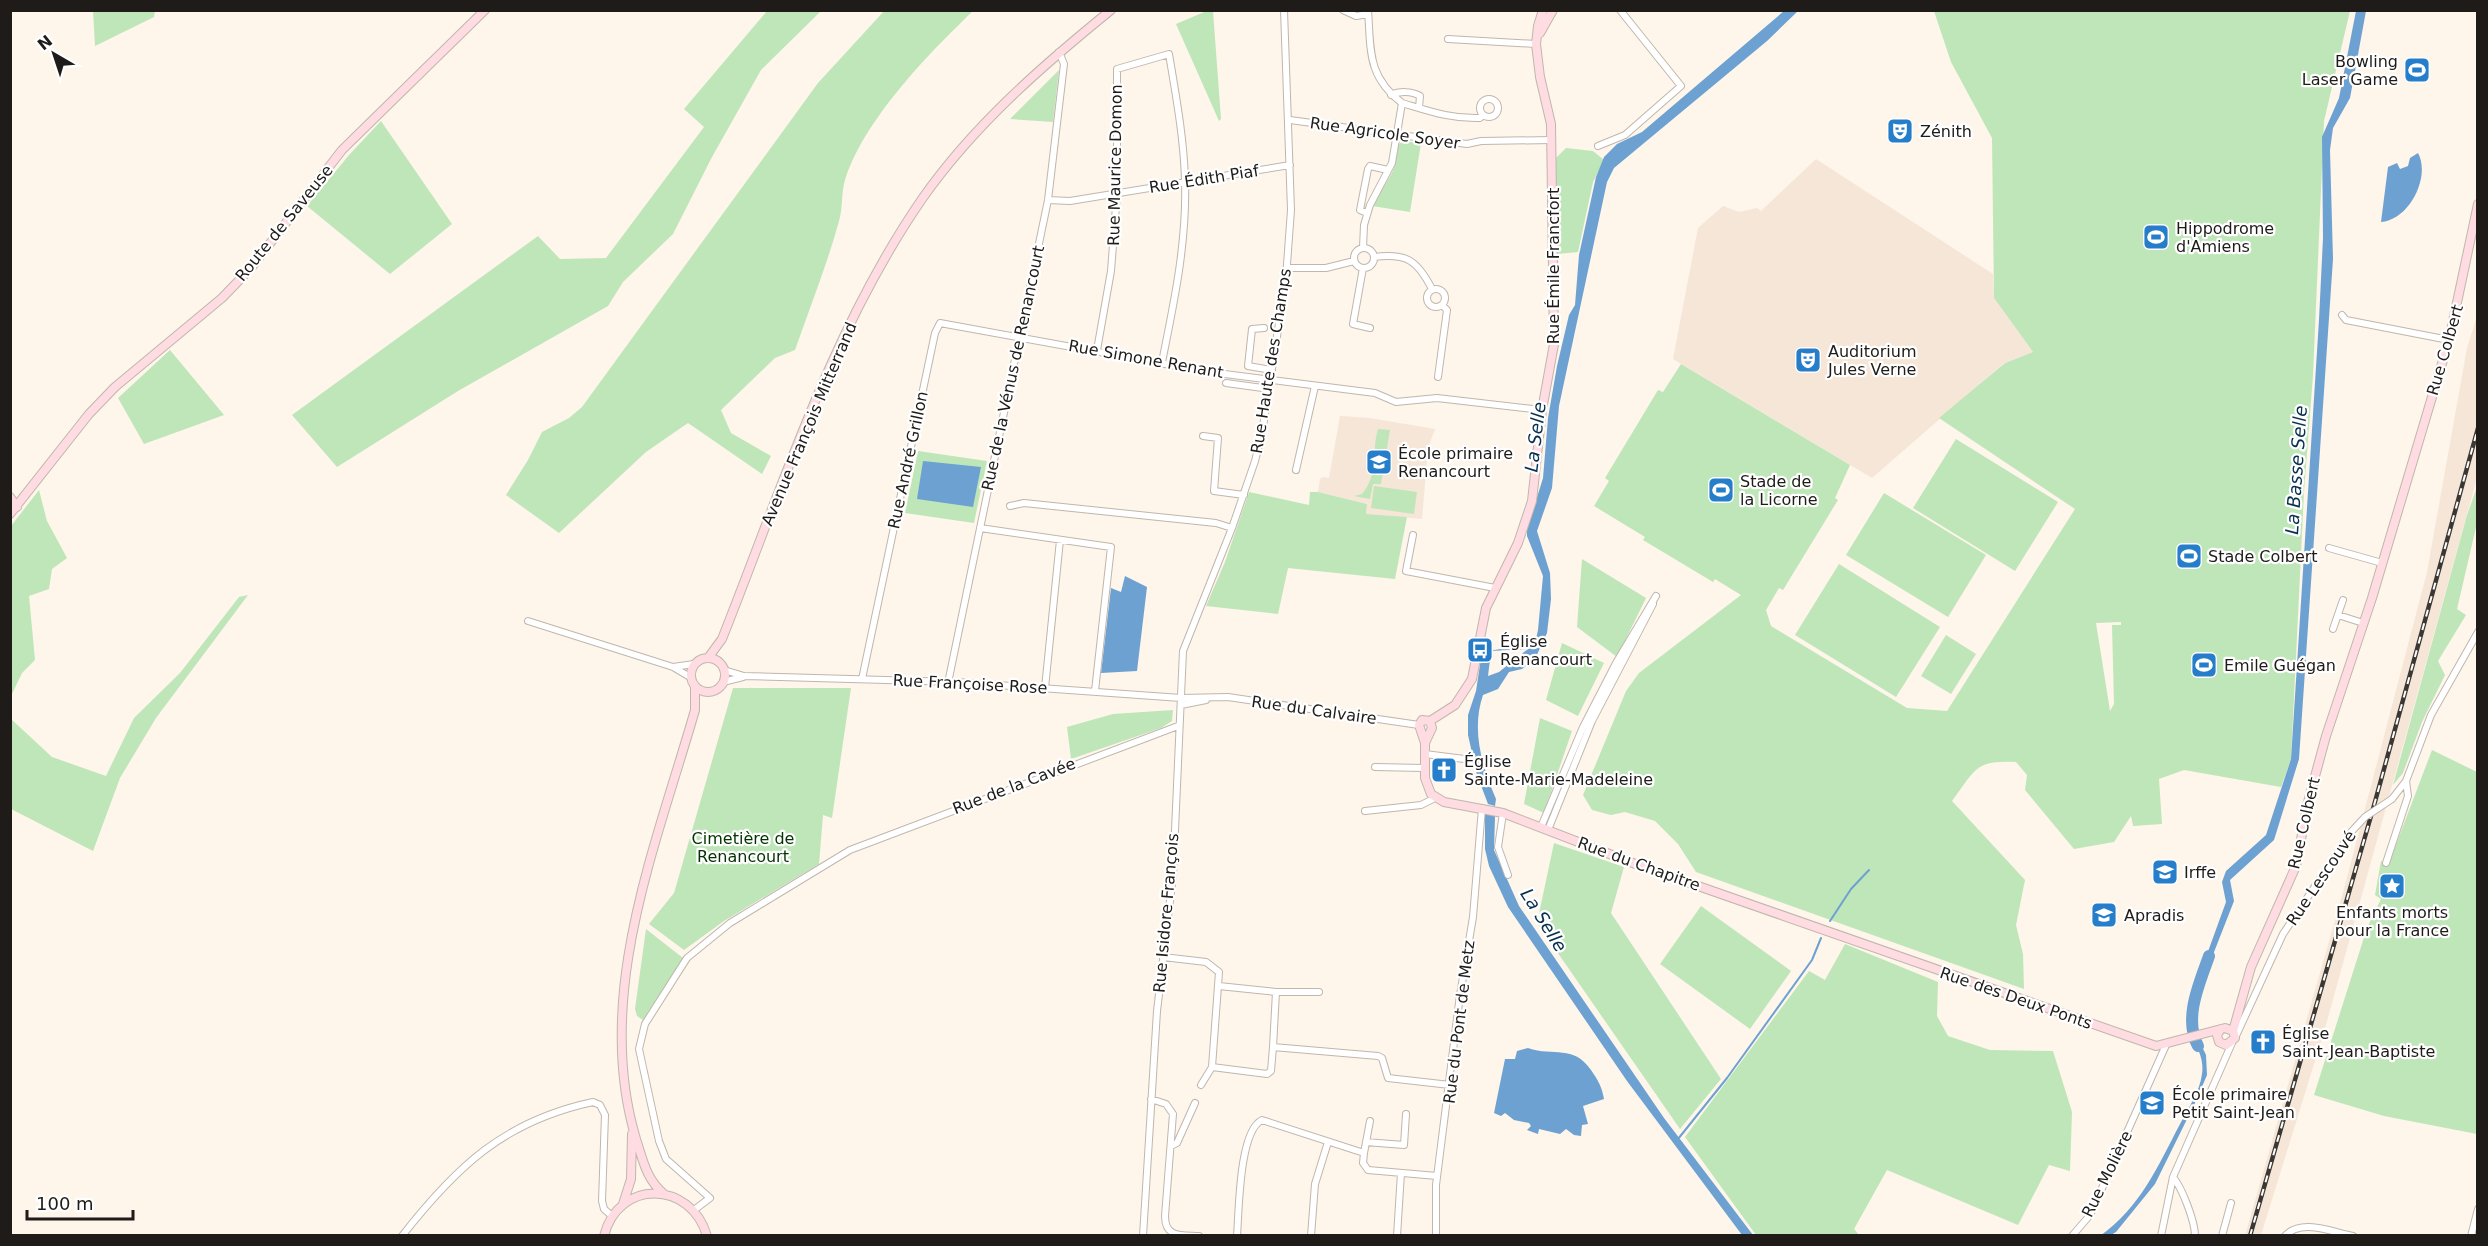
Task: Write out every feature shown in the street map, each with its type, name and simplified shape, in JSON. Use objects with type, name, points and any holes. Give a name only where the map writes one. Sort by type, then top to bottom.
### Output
[{"type":"street","name":"Route de Saveuse","points":[[14,511],[89,414],[115,387],[222,298],[251,268],[342,150],[484,10]]},
{"type":"street","name":"Avenue François Mitterrand","points":[[708,658],[722,639],[833,358],[892,245],[923,197],[966,145],[1010,98],[1059,52],[1111,10]]},
{"type":"street","name":"Rue Haute des Champs","points":[[1181,698],[1182,666],[1187,641],[1244,495],[1262,433],[1270,389],[1287,268],[1291,210],[1290,120],[1284,51],[1284,10]]},
{"type":"street","points":[[1343,10],[1356,16],[1368,12],[1373,64],[1377,77],[1391,95],[1402,103],[1436,115],[1460,118],[1480,118],[1483,115]]},
{"type":"street","points":[[1536,41],[1543,10]]},
{"type":"street","points":[[1536,41],[1552,10]]},
{"type":"street","points":[[1598,146],[1625,135],[1681,86],[1620,12]]},
{"type":"street","points":[[1448,39],[1536,41]]},
{"type":"street","name":"Rue Émile Francfort","points":[[1423,729],[1425,720],[1430,721],[1455,705],[1472,679],[1486,608],[1518,543],[1532,501],[1542,410],[1554,344],[1552,140],[1536,41]]},
{"type":"street","name":"Rue de la Vénus de Renancourt","points":[[948,683],[1048,200],[1064,64],[1059,52]]},
{"type":"street","name":"Rue Maurice Domon","points":[[1097,350],[1111,272],[1118,193],[1117,69],[1169,54],[1180,116],[1185,182]]},
{"type":"street","points":[[1391,95],[1398,92],[1417,93],[1419,108]]},
{"type":"street","points":[[1363,248],[1367,213],[1378,186],[1392,163],[1402,103]]},
{"type":"street","name":"Rue Agricole Soyer","points":[[1290,120],[1467,144],[1481,141],[1552,140]]},
{"type":"street","name":"Rue Édith Piaf","points":[[1048,200],[1070,201],[1290,165]]},
{"type":"street","points":[[1367,213],[1360,210],[1368,169],[1370,166],[1388,170]]},
{"type":"street","points":[[1162,362],[1176,296],[1185,182]]},
{"type":"street","name":"Rue Colbert","points":[[2237,1020],[2251,967],[2296,866],[2314,777],[2382,563],[2449,340],[2478,204]]},
{"type":"street","points":[[1354,261],[1355,252],[1363,248]]},
{"type":"street","points":[[1363,248],[1372,252],[1374,257],[1373,263],[1363,268]]},
{"type":"street","points":[[1374,257],[1391,255],[1410,260],[1419,267],[1432,289],[1443,291],[1445,300],[1442,305],[1437,307],[1428,303],[1428,294],[1432,289]]},
{"type":"street","points":[[1287,268],[1326,268],[1354,261]]},
{"type":"street","points":[[1354,261],[1363,268]]},
{"type":"street","points":[[1363,268],[1353,324],[1370,328]]},
{"type":"street","points":[[1438,376],[1446,310],[1442,305]]},
{"type":"street","points":[[2342,315],[2346,320],[2449,340]]},
{"type":"street","name":"Rue André Grillon","points":[[862,679],[937,326],[947,323],[1021,337]]},
{"type":"street","points":[[1264,328],[1252,329],[1248,366],[1272,370]]},
{"type":"street","name":"Rue Simone Renant","points":[[1021,337],[1209,372],[1375,393],[1396,402],[1437,398],[1542,410]]},
{"type":"street","points":[[1226,383],[1270,389]]},
{"type":"street","points":[[1296,470],[1315,386]]},
{"type":"street","points":[[1203,436],[1218,438],[1214,491],[1244,495]]},
{"type":"street","points":[[10,497],[14,511]]},
{"type":"street","points":[[1010,506],[1024,502],[1216,523],[1232,528]]},
{"type":"street","points":[[980,528],[1111,548],[1095,691]]},
{"type":"street","points":[[1413,535],[1406,571],[1495,588]]},
{"type":"street","points":[[1045,688],[1060,540]]},
{"type":"street","points":[[2329,548],[2382,563]]},
{"type":"street","points":[[1545,828],[1583,727],[1616,663],[1655,597]]},
{"type":"street","points":[[2333,629],[2343,600]]},
{"type":"street","points":[[2338,615],[2363,623]]},
{"type":"street","points":[[528,621],[673,667],[690,677],[695,687],[695,710],[643,891],[626,968],[622,1037],[632,1125],[630,1179],[622,1204],[612,1216],[604,1236]]},
{"type":"street","name":"Rue Lescouvé","points":[[2161,1236],[2173,1177],[2221,1066],[2230,1034],[2246,1011],[2283,934],[2352,831],[2365,817],[2392,800],[2406,781],[2431,715],[2478,632]]},
{"type":"street","name":"Avenue François Mitterrand","points":[[722,639],[722,667]]},
{"type":"street","points":[[673,667],[694,664],[708,658],[744,676]]},
{"type":"street","points":[[690,677],[694,664]]},
{"type":"street","points":[[722,667],[723,682]]},
{"type":"street","points":[[695,710],[707,693],[718,689],[723,682],[744,676]]},
{"type":"street","name":"Rue Françoise Rose","points":[[744,676],[948,683],[1181,698]]},
{"type":"street","points":[[695,687],[707,693]]},
{"type":"street","name":"Rue du Calvaire","points":[[1181,698],[1228,698],[1423,729]]},
{"type":"street","name":"Rue Isidore François","points":[[1143,1236],[1151,1099],[1163,957],[1173,875],[1181,698]]},
{"type":"street","name":"Rue du Calvaire","points":[[1181,705],[1210,699]]},
{"type":"street","name":"Rue de la Cavée","points":[[694,1210],[710,1197],[666,1159],[659,1141],[639,1050],[645,1024],[687,958],[708,939],[850,850],[1178,726]]},
{"type":"street","points":[[1365,811],[1420,805],[1436,798],[1429,789],[1424,768],[1423,729]]},
{"type":"street","points":[[1425,754],[1472,760]]},
{"type":"street","points":[[1375,767],[1424,768]]},
{"type":"street","points":[[2386,863],[2408,796],[2406,781]]},
{"type":"street","name":"Rue du Chapitre","points":[[1436,798],[1449,803],[1500,812],[1618,858],[1828,932]]},
{"type":"street","name":"Rue du Pont de Metz","points":[[1436,1236],[1437,1176],[1460,995],[1473,917],[1484,808]]},
{"type":"street","points":[[1500,812],[1498,847],[1508,875]]},
{"type":"street","name":"Rue des Deux Ponts","points":[[1828,932],[2150,1044],[2166,1045],[2204,1035],[2230,1034]]},
{"type":"street","points":[[1163,957],[1206,962],[1219,972],[1212,1067],[1202,1085]]},
{"type":"street","points":[[1219,986],[1276,992],[1319,992]]},
{"type":"street","points":[[1212,1067],[1267,1074],[1270,1071],[1276,992]]},
{"type":"street","name":"Rue Lescouvé","points":[[2237,1020],[2246,1011]]},
{"type":"street","points":[[2219,1041],[2230,1034],[2237,1020]]},
{"type":"street","points":[[2219,1041],[2230,1034]]},
{"type":"street","points":[[2204,1035],[2219,1041]]},
{"type":"street","points":[[2219,1041],[2223,1055],[2221,1066]]},
{"type":"street","name":"Rue Molière","points":[[2072,1236],[2090,1215],[2166,1045]]},
{"type":"street","points":[[1273,1047],[1378,1056],[1382,1058],[1388,1078],[1450,1085]]},
{"type":"street","points":[[1151,1099],[1166,1104],[1173,1114],[1165,1224],[1172,1234],[1199,1236]]},
{"type":"street","points":[[402,1236],[443,1187],[488,1145],[536,1122],[593,1102],[600,1105],[605,1115],[602,1201],[604,1209],[612,1216]]},
{"type":"street","points":[[1171,1146],[1177,1143],[1195,1103]]},
{"type":"street","points":[[1366,1142],[1404,1145],[1406,1114]]},
{"type":"street","points":[[1237,1236],[1242,1160],[1257,1122],[1262,1120],[1364,1153]]},
{"type":"street","points":[[1370,1121],[1363,1163],[1368,1170],[1437,1176]]},
{"type":"street","points":[[632,1125],[646,1173],[664,1194]]},
{"type":"street","points":[[1311,1236],[1315,1184],[1328,1142]]},
{"type":"street","points":[[1397,1236],[1401,1173]]},
{"type":"street","points":[[2173,1177],[2182,1191],[2194,1225],[2195,1236]]},
{"type":"street","points":[[622,1204],[645,1194],[664,1194],[677,1198],[694,1210],[706,1236]]},
{"type":"street","points":[[2222,1236],[2231,1203]]},
{"type":"street","points":[[2470,1236],[2478,1209]]},
{"type":"street","points":[[2285,1236],[2292,1229],[2302,1226],[2353,1236]]},
{"type":"shaded area","points":[[1816,159],[1993,274],[1994,298],[2033,352],[2004,363],[1872,478],[1673,359],[1698,228],[1723,206],[1739,212],[1757,208],[1761,211]]},
{"type":"shaded area","points":[[2477,316],[2477,478],[2324,1032],[2261,1235],[2245,1236],[2345,885],[2427,572],[2467,348]]},
{"type":"shaded area","name":"École primaire Renancourt","points":[[1340,416],[1370,418],[1435,429],[1428,448],[1422,519],[1366,514],[1367,504],[1318,492],[1320,479],[1329,478]]},
{"type":"green space","points":[[93,10],[155,11],[154,17],[95,46]]},
{"type":"green space","points":[[885,10],[973,11],[899,89],[882,111],[854,157],[845,180],[840,216],[824,270],[795,350],[775,358],[721,410],[731,433],[771,456],[762,474],[688,423],[646,452],[559,533],[506,495],[542,432],[569,418],[582,407],[818,83]]},
{"type":"green space","points":[[1209,10],[1213,11],[1221,119],[1219,121],[1176,24]]},
{"type":"green space","points":[[767,11],[821,11],[761,70],[712,157],[673,234],[623,282],[608,306],[458,391],[337,467],[292,415],[538,236],[560,259],[606,258],[704,127],[684,109]]},
{"type":"green space","points":[[1934,11],[2350,11],[2324,121],[2313,375],[2304,492],[2291,759],[2281,787],[2184,770],[2159,779],[2162,824],[2133,826],[2131,816],[2114,842],[2074,849],[2025,790],[2027,775],[2016,762],[1984,765],[1972,774],[1952,801],[2025,880],[2016,925],[2023,954],[2024,989],[1696,872],[1678,844],[1655,821],[1625,812],[1611,815],[1592,810],[1583,795],[1626,691],[1639,673],[1741,595],[1715,579],[1713,582],[1643,540],[1645,537],[1594,506],[1609,481],[1605,478],[1658,390],[1663,392],[1681,364],[1850,465],[1835,498],[1838,500],[1783,590],[1779,588],[1766,610],[1771,626],[1907,708],[1947,711],[2075,509],[1939,418],[2005,363],[2033,352],[1994,298],[1992,138],[1951,62]],"holes":[[[2121,622],[2121,625],[2112,625],[2114,704],[2110,711],[2096,623]]]},
{"type":"green space","points":[[1059,70],[1053,122],[1010,119]]},
{"type":"green space","points":[[381,121],[452,224],[390,274],[307,206],[349,155]]},
{"type":"green space","points":[[1402,141],[1421,143],[1410,212],[1372,206],[1392,173],[1398,147]]},
{"type":"green space","points":[[1566,148],[1593,151],[1604,160],[1593,182],[1578,252],[1557,254],[1555,168],[1556,158]]},
{"type":"green space","points":[[170,350],[224,415],[144,444],[118,398]]},
{"type":"green space","points":[[1378,429],[1390,430],[1381,484],[1373,484],[1370,499],[1354,496],[1362,494],[1371,479]]},
{"type":"green space","points":[[1956,439],[2058,502],[2015,571],[1913,508]]},
{"type":"green space","points":[[918,451],[987,461],[974,523],[905,513]]},
{"type":"green space","points":[[1374,486],[1417,492],[1414,514],[1371,508]]},
{"type":"green space","points":[[2477,487],[2477,523],[2457,609],[2466,615],[2438,661],[2445,675],[2422,722],[2403,773],[2393,785],[2467,515]]},
{"type":"green space","points":[[39,490],[47,521],[67,558],[52,569],[49,589],[29,596],[35,660],[22,673],[11,696],[11,526]]},
{"type":"green space","points":[[1249,492],[1309,505],[1310,492],[1318,492],[1367,504],[1366,514],[1407,517],[1395,579],[1288,568],[1278,614],[1206,606],[1225,562]]},
{"type":"green space","points":[[1884,493],[1986,555],[1948,617],[1846,555]]},
{"type":"green space","points":[[1582,559],[1646,598],[1617,657],[1577,627]]},
{"type":"green space","points":[[1839,564],[1940,627],[1896,697],[1795,635]]},
{"type":"green space","points":[[248,595],[156,718],[120,778],[93,851],[11,809],[11,719],[52,757],[106,776],[134,718],[180,673],[239,597]]},
{"type":"green space","points":[[1946,635],[1976,654],[1951,694],[1921,676]]},
{"type":"green space","points":[[1562,643],[1604,663],[1578,716],[1546,700]]},
{"type":"green space","name":"Cimetière de Renancourt","points":[[733,688],[851,688],[832,818],[823,815],[819,864],[724,921],[684,950],[649,924],[674,893]]},
{"type":"green space","points":[[1173,710],[1172,721],[1161,728],[1071,759],[1067,727],[1113,714]]},
{"type":"green space","points":[[1540,718],[1572,731],[1544,813],[1524,804]]},
{"type":"green space","points":[[2432,750],[2477,772],[2477,1134],[2384,1116],[2314,1095],[2367,928],[2381,899],[2375,895],[2381,861],[2389,863]]},
{"type":"green space","points":[[1554,843],[1624,867],[1611,913],[1721,1079],[1680,1129],[1537,923]]},
{"type":"green space","points":[[1701,906],[1791,971],[1750,1029],[1660,964]]},
{"type":"green space","points":[[646,929],[683,958],[643,1020],[637,1016],[635,1009]]},
{"type":"green space","points":[[1845,944],[1938,982],[1937,1016],[1948,1036],[1990,1050],[2053,1051],[2072,1112],[2070,1171],[2049,1165],[2018,1225],[1887,1170],[1854,1229],[1859,1235],[1756,1235],[1685,1137],[1809,971],[1825,980]]},
{"type":"water","points":[[1784,11],[1798,11],[1767,41],[1614,168],[1607,182],[1559,406],[1552,488],[1537,531],[1550,573],[1551,599],[1547,633],[1535,659],[1522,669],[1509,672],[1498,689],[1483,695],[1480,708],[1478,735],[1486,774],[1496,799],[1495,806],[1488,804],[1477,775],[1468,735],[1468,715],[1476,691],[1482,652],[1526,645],[1536,639],[1543,576],[1527,536],[1527,530],[1543,478],[1548,418],[1569,315],[1575,305],[1579,255],[1596,177],[1604,157],[1617,144],[1642,132]],"holes":[[[1528,649],[1499,672],[1488,676],[1491,651]]]},
{"type":"water","points":[[2356,11],[2366,11],[2350,98],[2333,128],[2330,150],[2333,259],[2299,759],[2274,840],[2230,880],[2234,901],[2207,970],[2202,968],[2226,902],[2222,882],[2226,871],[2266,835],[2291,759],[2319,320],[2323,238],[2322,137],[2339,98]]},
{"type":"water","points":[[2418,153],[2422,174],[2415,196],[2400,214],[2381,222],[2388,167],[2397,163],[2400,169],[2408,166],[2410,158]]},
{"type":"water","points":[[923,461],[981,467],[973,507],[917,499]]},
{"type":"water","points":[[1125,576],[1147,587],[1137,671],[1101,673],[1111,588],[1121,592]]},
{"type":"water","points":[[1485,814],[1495,816],[1494,850],[1519,906],[1664,1118],[1753,1235],[1742,1235],[1627,1081],[1508,907],[1489,866],[1485,849]]},
{"type":"water","points":[[2198,1038],[2206,1055],[2207,1075],[2155,1184],[2116,1232],[2100,1236],[2126,1213],[2147,1185],[2193,1100],[2199,1087],[2202,1069],[2200,1055],[2192,1039]]},
{"type":"water","points":[[1528,1048],[1570,1054],[1584,1062],[1596,1077],[1604,1099],[1583,1106],[1588,1124],[1582,1125],[1581,1136],[1574,1135],[1566,1129],[1560,1134],[1539,1129],[1538,1134],[1527,1130],[1531,1126],[1529,1123],[1514,1120],[1505,1113],[1501,1116],[1494,1113],[1505,1059],[1515,1059],[1517,1051]]},
{"type":"waterway","points":[[1830,921],[1851,889],[1869,870]]},
{"type":"waterway","points":[[1678,1139],[1727,1078],[1812,960],[1821,938]]},
{"type":"waterway","name":"La Basse Selle","points":[[2198,1046],[2192,1024],[2194,1000],[2209,956]]},
{"type":"railway","points":[[2250,1236],[2373,809],[2478,428]]},
{"type":"place","name":"Bowling Laser Game","points":[[2417,70]]},
{"type":"place","name":"Zénith","points":[[1900,131]]},
{"type":"place","name":"Hippodrome d'Amiens","points":[[2156,237]]},
{"type":"place","name":"Auditorium Jules Verne","points":[[1808,360]]},
{"type":"place","name":"École primaire Renancourt","points":[[1379,462]]},
{"type":"place","name":"Stade de la Licorne","points":[[1721,490]]},
{"type":"place","name":"Stade Colbert","points":[[2189,556]]},
{"type":"place","name":"Église Renancourt","points":[[1480,650]]},
{"type":"place","name":"Emile Guégan","points":[[2204,665]]},
{"type":"place","name":"Église Sainte-Marie-Madeleine","points":[[1444,770]]},
{"type":"place","name":"Irffe","points":[[2165,872]]},
{"type":"place","name":"Enfants morts pour la France","points":[[2392,886]]},
{"type":"place","name":"Apradis","points":[[2104,915]]},
{"type":"place","name":"Église Saint-Jean-Baptiste","points":[[2263,1042]]},
{"type":"place","name":"École primaire Petit Saint-Jean","points":[[2152,1103]]},
{"type":"water label","name":"La Selle","points":[[1535,437]]},
{"type":"water label","name":"La Selle","points":[[1544,920]]}]
